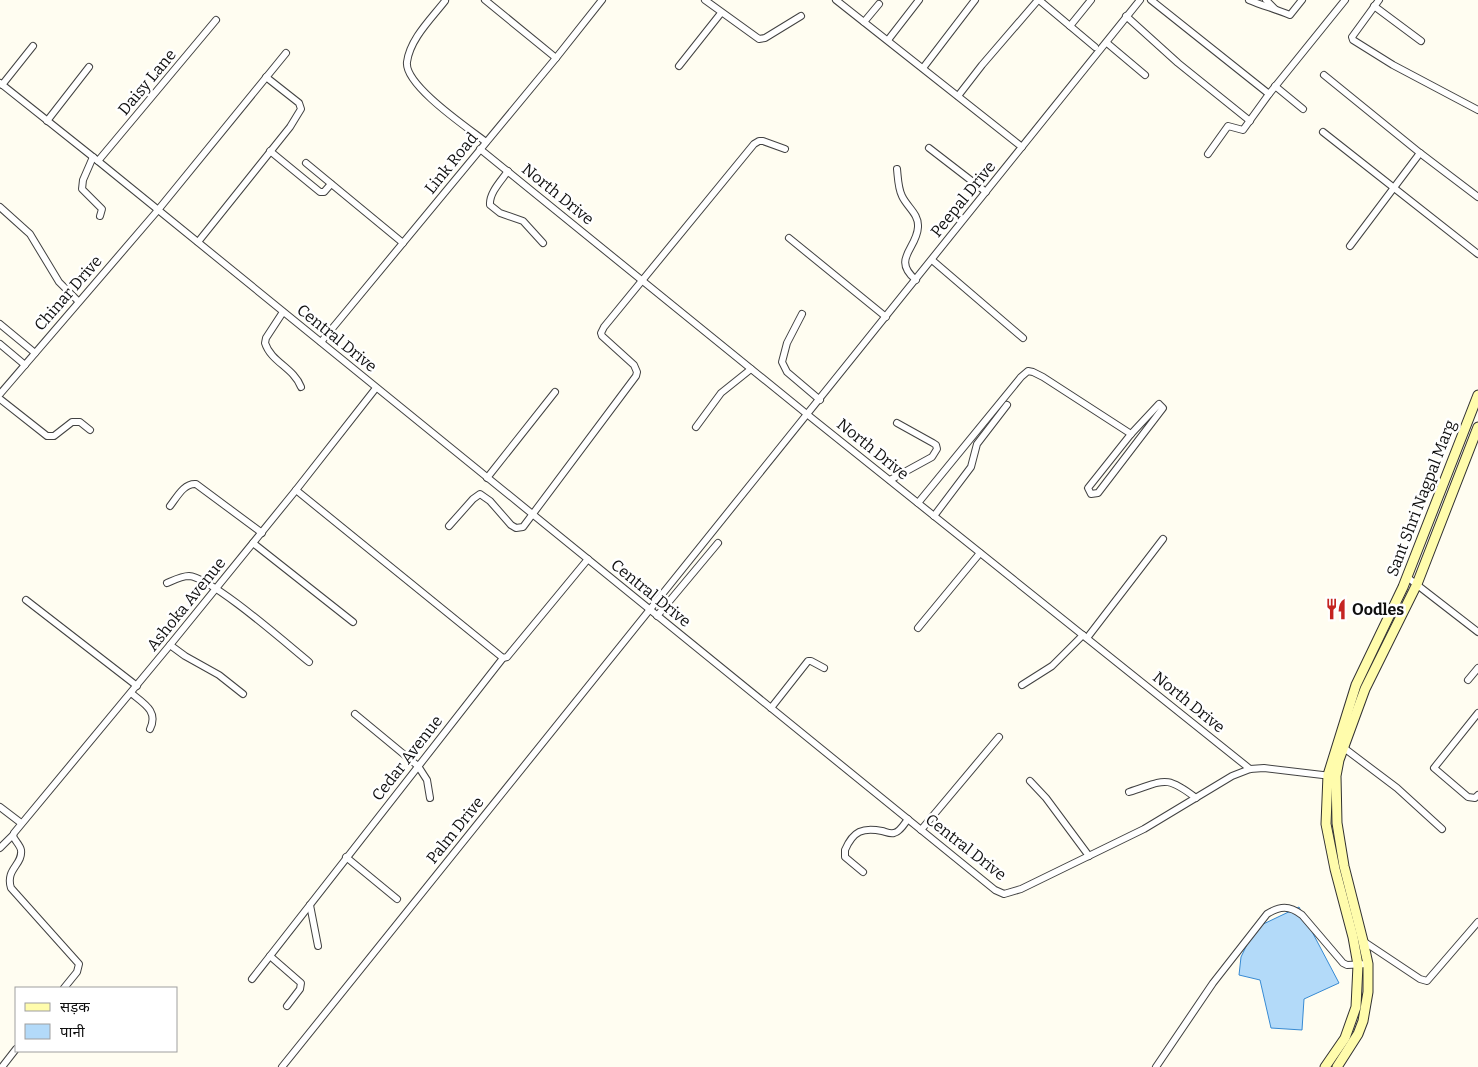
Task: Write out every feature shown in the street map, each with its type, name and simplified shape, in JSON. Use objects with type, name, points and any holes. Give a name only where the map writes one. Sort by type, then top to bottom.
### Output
[{"type":"main road","name":"Sant Shri Nagpal Marg","points":[[1325,1067],[1345,1038],[1356,1007],[1358,965],[1326,824],[1332,776],[1356,685],[1407,577],[1478,395]]},
{"type":"main road","name":"Sant Shri Nagpal Marg","points":[[1337,1067],[1358,1034],[1363,1021],[1368,992],[1368,964],[1364,941],[1344,866],[1332,776],[1365,689],[1417,584],[1478,427]]},
{"type":"street","points":[[484,0],[556,58]]},
{"type":"street","name":"Link Road","points":[[321,342],[602,0]]},
{"type":"street","points":[[705,0],[759,39],[765,38],[801,16]]},
{"type":"street","points":[[836,0],[1022,147]]},
{"type":"street","points":[[888,40],[920,0]]},
{"type":"street","points":[[922,68],[975,0]]},
{"type":"street","points":[[958,96],[1038,0],[1095,47]]},
{"type":"street","points":[[1070,26],[1091,0]]},
{"type":"street","name":"Peepal Drive","points":[[808,415],[1140,0]]},
{"type":"street","points":[[1152,0],[1269,94]]},
{"type":"street","points":[[1249,0],[1267,8],[1275,8]]},
{"type":"street","points":[[1266,0],[1275,8],[1290,15],[1302,0]]},
{"type":"street","points":[[1208,154],[1228,126],[1242,130],[1345,0]]},
{"type":"street","points":[[1379,0],[1352,37],[1353,40],[1393,65],[1478,110]]},
{"type":"street","points":[[445,1],[418,36],[410,50],[406,64],[411,78],[421,90],[486,142]]},
{"type":"street","points":[[864,22],[879,4]]},
{"type":"street","points":[[1374,6],[1421,41]]},
{"type":"street","points":[[679,66],[721,13]]},
{"type":"street","points":[[1126,16],[1178,63],[1250,121]]},
{"type":"street","name":"Daisy Lane","points":[[100,216],[102,209],[82,189],[96,159],[216,20]]},
{"type":"street","points":[[1107,43],[1145,75]]},
{"type":"street","points":[[1,84],[33,46]]},
{"type":"street","name":"Chinar Drive","points":[[0,394],[158,210],[286,53]]},
{"type":"street","points":[[46,121],[89,67]]},
{"type":"street","points":[[1324,75],[1420,153],[1478,197]]},
{"type":"street","points":[[198,242],[300,112],[301,106],[266,77]]},
{"type":"street","name":"Central Drive","points":[[1,84],[96,159],[995,890],[1004,894],[1021,889],[1144,829],[1232,776],[1250,769],[1264,768],[1332,776]]},
{"type":"street","points":[[1275,86],[1303,108]]},
{"type":"street","points":[[1324,132],[1478,254]]},
{"type":"street","points":[[449,526],[473,499],[480,494],[490,501],[504,519],[516,528],[523,527],[636,376],[637,372],[634,365],[608,342],[601,333],[604,327],[754,144],[759,140],[785,149]]},
{"type":"street","points":[[929,148],[986,192]]},
{"type":"street","name":"North Drive","points":[[480,149],[1250,769]]},
{"type":"street","points":[[270,151],[320,192],[324,192],[331,184]]},
{"type":"street","points":[[1350,246],[1420,153]]},
{"type":"street","points":[[306,163],[403,243]]},
{"type":"street","points":[[897,169],[900,193],[917,220],[917,233],[906,259],[907,271],[916,280]]},
{"type":"street","points":[[508,171],[492,193],[490,205],[500,213],[523,221],[542,243]]},
{"type":"street","points":[[0,208],[30,234],[59,282],[78,301]]},
{"type":"street","points":[[788,238],[886,317]]},
{"type":"street","points":[[932,260],[1023,338]]},
{"type":"street","points":[[283,312],[266,338],[265,343],[270,354],[295,376],[301,387]]},
{"type":"street","points":[[802,314],[782,362],[787,372],[820,400]]},
{"type":"street","points":[[0,324],[35,353]]},
{"type":"street","points":[[0,344],[25,365]]},
{"type":"street","points":[[696,427],[721,393],[751,369]]},
{"type":"street","points":[[918,503],[1021,378],[1028,372],[1033,372],[1043,377],[1131,434]]},
{"type":"street","name":"Ashoka Avenue","points":[[0,848],[170,646],[376,388]]},
{"type":"street","points":[[487,478],[555,392]]},
{"type":"street","points":[[0,399],[47,436],[54,436],[72,422],[80,422],[90,430]]},
{"type":"street","points":[[934,516],[971,466],[977,444],[1007,405]]},
{"type":"street","points":[[1157,405],[1162,406],[1163,410],[1098,493],[1091,494],[1088,488],[1131,434],[1157,405]]},
{"type":"street","name":"Palm Drive","points":[[282,1067],[808,415]]},
{"type":"street","points":[[890,480],[932,457],[937,450],[936,445],[897,423]]},
{"type":"street","points":[[170,506],[186,486],[190,483],[196,484],[262,533]]},
{"type":"street","points":[[296,490],[503,658]]},
{"type":"street","points":[[1022,685],[1052,666],[1085,636],[1163,539]]},
{"type":"street","points":[[253,543],[353,622]]},
{"type":"street","points":[[657,616],[718,543]]},
{"type":"street","points":[[918,628],[980,553]]},
{"type":"street","name":"Cedar Avenue","points":[[252,979],[503,658],[507,657],[588,559]]},
{"type":"street","points":[[167,583],[190,576],[216,589],[309,662]]},
{"type":"street","points":[[1407,577],[1478,632]]},
{"type":"street","points":[[26,600],[137,686]]},
{"type":"street","points":[[170,646],[219,676],[243,694]]},
{"type":"street","points":[[770,708],[808,661],[811,660],[824,668]]},
{"type":"street","points":[[1468,680],[1478,668]]},
{"type":"street","points":[[131,693],[147,706],[153,714],[154,719],[150,728]]},
{"type":"street","points":[[1478,713],[1434,768],[1468,797],[1475,798],[1478,795]]},
{"type":"street","points":[[354,714],[418,766],[427,780],[430,798]]},
{"type":"street","points":[[921,830],[999,738]]},
{"type":"street","points":[[1344,748],[1397,788],[1442,829]]},
{"type":"street","points":[[1030,781],[1053,807],[1089,856]]},
{"type":"street","points":[[1128,792],[1165,781],[1180,786],[1196,798]]},
{"type":"street","points":[[0,807],[20,823]]},
{"type":"street","points":[[863,872],[845,857],[845,850],[853,838],[864,829],[870,828],[894,833],[908,819]]},
{"type":"street","points":[[13,834],[21,852],[9,877],[11,888],[80,964],[77,972],[65,987]]},
{"type":"street","points":[[346,857],[398,899]]},
{"type":"street","points":[[310,905],[318,946]]},
{"type":"street","points":[[1156,1067],[1224,968],[1267,914],[1274,910],[1287,907],[1294,909],[1302,915],[1343,963],[1347,965],[1368,964]]},
{"type":"street","points":[[1364,941],[1420,979],[1427,981],[1478,922]]},
{"type":"street","points":[[270,956],[301,983],[300,988],[287,1006]]},
{"type":"street","points":[[2,1067],[15,1050]]},
{"type":"water","points":[[1299,907],[1339,983],[1304,999],[1302,1030],[1271,1028],[1260,980],[1239,975],[1241,957],[1255,928]]},
{"type":"place","name":"Oodles","points":[[1336,609]]}]
